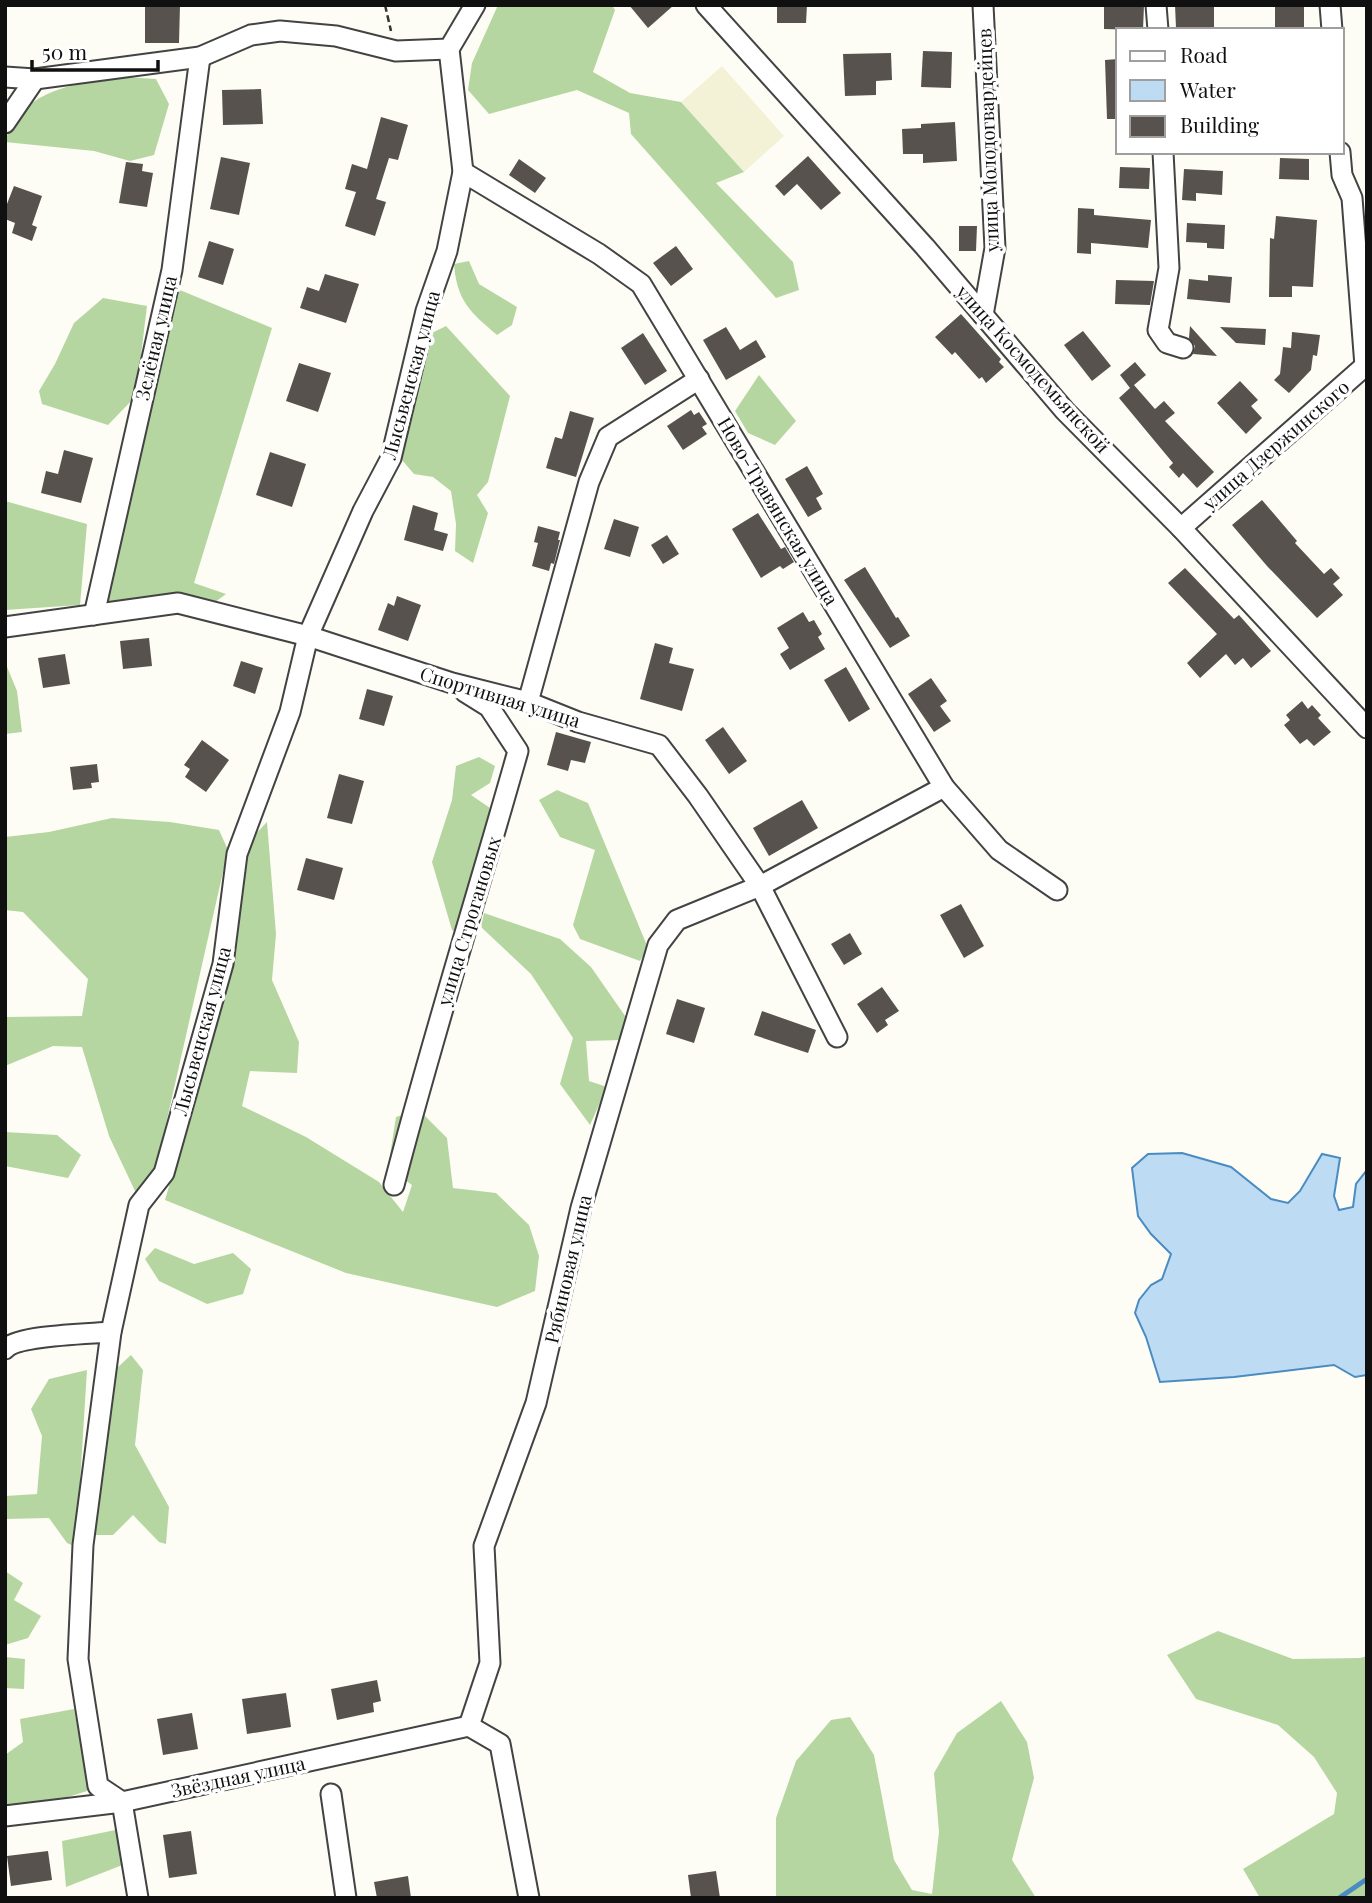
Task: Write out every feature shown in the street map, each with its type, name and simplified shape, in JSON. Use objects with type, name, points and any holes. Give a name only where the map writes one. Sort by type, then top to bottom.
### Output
[{"type":"street","points":[[5,77],[35,79],[200,57],[251,35],[280,31],[336,36],[396,51],[449,49],[475,5]]},
{"type":"street","name":"улица Космодемьянской","points":[[706,5],[925,247],[1065,411],[1181,528],[1367,728]]},
{"type":"street","name":"улица Молодогвардейцев","points":[[983,5],[995,248],[983,315]]},
{"type":"street","points":[[1156,5],[1157,28]]},
{"type":"street","points":[[1330,5],[1332,28]]},
{"type":"street","name":"Лысьвенская улица","points":[[122,1802],[98,1786],[78,1659],[83,1545],[111,1332],[139,1205],[163,1173],[223,964],[237,854],[290,712],[308,636],[363,511],[391,458],[426,311],[447,251],[463,172],[449,49]]},
{"type":"street","name":"Зелёная улица","points":[[94,615],[172,270],[200,57]]},
{"type":"street","points":[[5,123],[35,79]]},
{"type":"street","points":[[1163,154],[1169,268],[1158,330],[1167,343],[1183,348]]},
{"type":"street","name":"улица Дзержинского","points":[[1181,528],[1366,366],[1352,198],[1342,175],[1340,154]]},
{"type":"street","name":"Ново-Травянская улица","points":[[463,172],[599,254],[641,284],[944,787],[999,850],[1057,890]]},
{"type":"street","points":[[528,702],[589,482],[608,437],[699,379]]},
{"type":"street","name":"Спортивная улица","points":[[5,628],[178,603],[308,636],[452,684],[528,702],[578,722],[659,745],[760,886],[837,1037]]},
{"type":"street","name":"улица Строгановых","points":[[394,1185],[429,1051],[466,937],[518,751],[489,708],[452,684]]},
{"type":"street","name":"Рябиновая улица","points":[[468,1726],[490,1663],[484,1546],[536,1403],[581,1208],[658,945],[677,920],[760,886],[944,787]]},
{"type":"street","points":[[5,1349],[11,1343],[47,1337],[111,1332]]},
{"type":"street","points":[[468,1726],[500,1744],[529,1898]]},
{"type":"street","name":"Звёздная улица","points":[[5,1816],[122,1802],[468,1726]]},
{"type":"street","points":[[331,1794],[346,1898]]},
{"type":"street","points":[[122,1802],[138,1898]]},
{"type":"path","points":[[385,5],[396,51]]},
{"type":"green space","points":[[498,5],[612,5],[615,10],[593,72],[630,93],[681,102],[744,172],[716,183],[793,262],[799,290],[776,298],[631,134],[629,113],[577,90],[489,114],[468,90],[472,63]]},
{"type":"green space","points":[[722,66],[784,136],[744,172],[681,102]]},
{"type":"green space","points":[[111,76],[156,79],[169,104],[154,155],[130,161],[94,151],[5,142],[13,125],[34,101],[62,88]]},
{"type":"green space","points":[[469,261],[479,284],[517,307],[512,325],[497,335],[472,312],[458,287],[454,264]]},
{"type":"green space","points":[[175,288],[272,328],[194,583],[226,594],[214,603],[187,597],[102,602]]},
{"type":"green space","points":[[103,298],[147,306],[136,396],[108,425],[42,404],[39,391],[74,323]]},
{"type":"green space","points":[[446,326],[510,396],[488,482],[477,495],[488,513],[473,563],[455,551],[456,524],[451,491],[433,477],[414,474],[396,453],[430,334]]},
{"type":"green space","points":[[759,375],[796,421],[775,445],[748,433],[735,411]]},
{"type":"green space","points":[[5,501],[87,524],[80,605],[5,610]]},
{"type":"green space","points":[[5,662],[17,691],[22,732],[5,734]]},
{"type":"green space","points":[[479,757],[495,766],[490,783],[471,795],[490,808],[458,933],[452,930],[432,862],[452,800],[456,766]]},
{"type":"green space","points":[[557,790],[588,803],[648,948],[640,961],[580,939],[573,925],[595,850],[560,837],[539,800]]},
{"type":"green space","points":[[112,818],[170,822],[219,830],[228,850],[156,1168],[136,1193],[109,1136],[82,1047],[53,1046],[5,1066],[5,1017],[82,1016],[88,979],[23,912],[5,910],[5,837],[49,832]]},
{"type":"green space","points":[[267,822],[276,934],[272,980],[299,1042],[297,1073],[250,1071],[242,1106],[306,1137],[379,1182],[403,1212],[412,1185],[388,1168],[396,1117],[419,1110],[447,1138],[453,1188],[496,1193],[529,1225],[539,1256],[535,1291],[497,1307],[346,1273],[165,1200],[232,969],[246,844]]},
{"type":"green space","points":[[484,913],[560,939],[591,967],[630,1023],[621,1040],[586,1041],[589,1081],[607,1087],[590,1125],[560,1084],[573,1038],[531,974],[481,927]]},
{"type":"green space","points":[[5,1132],[57,1135],[81,1155],[68,1178],[5,1166]]},
{"type":"green space","points":[[155,1248],[194,1264],[233,1253],[251,1269],[243,1294],[207,1304],[159,1281],[145,1259]]},
{"type":"green space","points":[[131,1355],[143,1370],[135,1445],[169,1507],[166,1544],[159,1542],[133,1515],[113,1535],[95,1535],[117,1368]]},
{"type":"green space","points":[[87,1370],[76,1547],[67,1543],[49,1518],[5,1519],[5,1496],[37,1494],[42,1436],[31,1409],[49,1379]]},
{"type":"green space","points":[[5,1571],[23,1583],[14,1600],[41,1616],[28,1638],[5,1645]]},
{"type":"green space","points":[[1218,1631],[1293,1659],[1367,1656],[1367,1898],[1260,1898],[1243,1869],[1334,1814],[1337,1793],[1314,1757],[1278,1725],[1196,1699],[1167,1655]]},
{"type":"green space","points":[[5,1657],[25,1659],[24,1689],[5,1688]]},
{"type":"green space","points":[[1001,1701],[1027,1742],[1034,1778],[1012,1860],[1036,1898],[776,1898],[776,1818],[796,1761],[831,1720],[850,1717],[874,1755],[894,1860],[912,1890],[932,1894],[939,1832],[934,1773],[957,1733]]},
{"type":"green space","points":[[74,1709],[88,1781],[87,1791],[65,1798],[5,1807],[5,1755],[23,1742],[20,1719]]},
{"type":"green space","points":[[125,1828],[125,1864],[66,1887],[62,1841]]},
{"type":"water","points":[[1182,1153],[1231,1167],[1271,1199],[1288,1203],[1300,1191],[1322,1154],[1340,1158],[1334,1196],[1339,1210],[1353,1207],[1356,1184],[1367,1170],[1367,1375],[1355,1377],[1334,1365],[1234,1377],[1160,1382],[1146,1337],[1135,1313],[1139,1300],[1151,1285],[1162,1279],[1171,1254],[1138,1216],[1132,1168],[1148,1154]]},
{"type":"building","points":[[145,5],[180,5],[179,43],[145,43]]},
{"type":"building","points":[[629,5],[674,5],[648,28]]},
{"type":"building","points":[[777,5],[807,5],[806,23],[777,23]]},
{"type":"building","points":[[1104,5],[1144,5],[1143,28],[1104,29]]},
{"type":"building","points":[[1175,5],[1214,5],[1214,27],[1176,28]]},
{"type":"building","points":[[1275,5],[1304,5],[1304,28],[1275,28]]},
{"type":"building","points":[[923,51],[952,52],[951,88],[921,87]]},
{"type":"building","points":[[891,53],[892,80],[876,81],[876,95],[845,96],[843,54]]},
{"type":"building","points":[[1116,59],[1116,119],[1107,119],[1105,60]]},
{"type":"building","points":[[261,89],[263,124],[223,125],[222,90]]},
{"type":"building","points":[[381,117],[408,125],[398,160],[389,158],[376,199],[386,202],[375,236],[345,226],[356,192],[345,189],[352,164],[367,169]]},
{"type":"building","points":[[955,122],[957,161],[923,163],[923,154],[903,154],[902,129],[921,128],[921,124]]},
{"type":"building","points":[[808,156],[841,193],[821,210],[797,184],[784,196],[775,186]]},
{"type":"building","points":[[221,157],[250,163],[239,215],[210,209]]},
{"type":"building","points":[[1280,158],[1309,159],[1309,180],[1279,179]]},
{"type":"building","points":[[519,159],[546,178],[535,193],[509,175]]},
{"type":"building","points":[[126,162],[143,164],[142,171],[153,173],[147,207],[119,203]]},
{"type":"building","points":[[1120,167],[1150,168],[1149,189],[1119,188]]},
{"type":"building","points":[[1184,169],[1223,171],[1222,195],[1196,193],[1196,201],[1182,200]]},
{"type":"building","points":[[14,186],[42,196],[32,225],[37,227],[32,241],[12,233],[15,223],[5,219],[5,209]]},
{"type":"building","points":[[1078,208],[1094,209],[1094,215],[1151,220],[1148,248],[1091,243],[1091,254],[1077,253]]},
{"type":"building","points":[[1276,216],[1317,220],[1313,287],[1292,286],[1292,297],[1269,297],[1270,238],[1274,239]]},
{"type":"building","points":[[1187,223],[1225,225],[1224,249],[1207,248],[1207,243],[1186,242]]},
{"type":"building","points":[[959,226],[977,226],[976,251],[959,251]]},
{"type":"building","points":[[209,241],[234,249],[223,285],[198,277]]},
{"type":"building","points":[[676,246],[693,269],[671,286],[653,263]]},
{"type":"building","points":[[325,274],[359,284],[346,323],[300,308],[307,287],[319,291]]},
{"type":"building","points":[[1208,275],[1232,277],[1230,303],[1187,299],[1189,279],[1208,281]]},
{"type":"building","points":[[1116,280],[1154,281],[1150,305],[1115,304]]},
{"type":"building","points":[[961,314],[1001,359],[999,362],[1004,367],[986,383],[982,377],[979,379],[955,352],[952,355],[935,337]]},
{"type":"building","points":[[1190,326],[1217,356],[1193,354],[1195,346],[1189,338]]},
{"type":"building","points":[[726,327],[740,350],[756,340],[766,357],[726,380],[703,340]]},
{"type":"building","points":[[1220,327],[1266,329],[1265,345],[1236,343]]},
{"type":"building","points":[[1083,331],[1111,366],[1092,381],[1064,345]]},
{"type":"building","points":[[1292,332],[1320,335],[1317,356],[1313,355],[1311,370],[1289,393],[1274,380],[1280,374],[1283,347],[1291,348]]},
{"type":"building","points":[[643,333],[667,371],[645,385],[621,348]]},
{"type":"building","points":[[1135,362],[1146,375],[1134,385],[1155,409],[1164,401],[1175,413],[1165,421],[1214,472],[1197,488],[1183,473],[1179,478],[1169,467],[1173,463],[1119,398],[1130,388],[1120,375]]},
{"type":"building","points":[[299,363],[331,373],[318,412],[286,401]]},
{"type":"building","points":[[1240,381],[1258,400],[1251,406],[1262,418],[1246,434],[1217,403]]},
{"type":"building","points":[[691,410],[694,415],[699,412],[707,424],[702,427],[707,434],[683,450],[667,426]]},
{"type":"building","points":[[570,411],[594,418],[576,477],[546,468],[555,437],[562,439]]},
{"type":"building","points":[[64,450],[93,458],[81,503],[41,493],[46,471],[58,474]]},
{"type":"building","points":[[270,452],[306,464],[292,507],[256,495]]},
{"type":"building","points":[[807,466],[823,494],[816,498],[822,509],[808,517],[785,479]]},
{"type":"building","points":[[1262,500],[1297,541],[1295,543],[1324,574],[1331,568],[1340,578],[1333,584],[1343,595],[1317,618],[1232,525]]},
{"type":"building","points":[[413,505],[438,513],[434,530],[448,534],[443,551],[404,540]]},
{"type":"building","points":[[758,513],[781,549],[785,547],[794,562],[783,569],[780,566],[761,578],[732,529]]},
{"type":"building","points":[[614,519],[639,527],[630,557],[604,549]]},
{"type":"building","points":[[538,526],[560,532],[554,564],[551,563],[549,571],[532,566],[538,543],[534,542]]},
{"type":"building","points":[[667,535],[679,554],[663,564],[651,545]]},
{"type":"building","points":[[865,567],[910,636],[890,648],[844,580]]},
{"type":"building","points":[[1185,568],[1234,619],[1239,615],[1271,651],[1251,668],[1243,658],[1235,665],[1226,654],[1200,678],[1187,663],[1217,634],[1168,583]]},
{"type":"building","points":[[397,596],[421,605],[408,641],[378,630],[388,603],[394,606]]},
{"type":"building","points":[[803,612],[809,622],[814,620],[822,634],[818,637],[825,649],[790,670],[780,654],[789,648],[777,628]]},
{"type":"building","points":[[149,638],[152,666],[123,669],[120,641]]},
{"type":"building","points":[[655,643],[673,648],[669,663],[694,669],[682,711],[640,699]]},
{"type":"building","points":[[65,654],[70,684],[43,688],[38,658]]},
{"type":"building","points":[[241,661],[263,668],[255,694],[233,686]]},
{"type":"building","points":[[846,667],[870,709],[849,722],[824,680]]},
{"type":"building","points":[[931,678],[947,701],[940,706],[951,721],[934,732],[908,694]]},
{"type":"building","points":[[367,689],[393,696],[384,726],[359,719]]},
{"type":"building","points":[[1302,701],[1308,709],[1312,705],[1321,715],[1318,718],[1331,732],[1314,746],[1307,739],[1300,744],[1284,725],[1290,720],[1286,715]]},
{"type":"building","points":[[723,727],[747,761],[729,774],[705,740]]},
{"type":"building","points":[[556,732],[591,742],[585,763],[571,760],[568,771],[547,765]]},
{"type":"building","points":[[202,740],[229,760],[206,792],[185,777],[190,769],[184,765]]},
{"type":"building","points":[[97,764],[99,782],[91,783],[92,788],[73,790],[70,767]]},
{"type":"building","points":[[339,774],[364,781],[352,824],[327,818]]},
{"type":"building","points":[[802,800],[818,828],[769,856],[753,828]]},
{"type":"building","points":[[306,858],[343,868],[334,900],[297,890]]},
{"type":"building","points":[[961,904],[984,946],[964,958],[940,915]]},
{"type":"building","points":[[850,933],[862,954],[844,965],[831,944]]},
{"type":"building","points":[[882,987],[899,1011],[885,1020],[888,1025],[877,1033],[857,1004]]},
{"type":"building","points":[[677,999],[705,1008],[694,1043],[666,1034]]},
{"type":"building","points":[[762,1011],[816,1030],[808,1053],[754,1035]]},
{"type":"building","points":[[377,1680],[381,1701],[373,1703],[374,1712],[337,1720],[331,1689]]},
{"type":"building","points":[[286,1693],[291,1727],[247,1734],[242,1699]]},
{"type":"building","points":[[192,1713],[198,1749],[163,1755],[157,1719]]},
{"type":"building","points":[[191,1831],[197,1874],[169,1878],[163,1835]]},
{"type":"building","points":[[48,1851],[52,1880],[11,1886],[7,1856]]},
{"type":"building","points":[[716,1871],[720,1898],[691,1898],[688,1875]]},
{"type":"building","points":[[408,1876],[411,1898],[377,1898],[374,1882]]},
{"type":"waterway","points":[[1339,1898],[1367,1879]]}]
